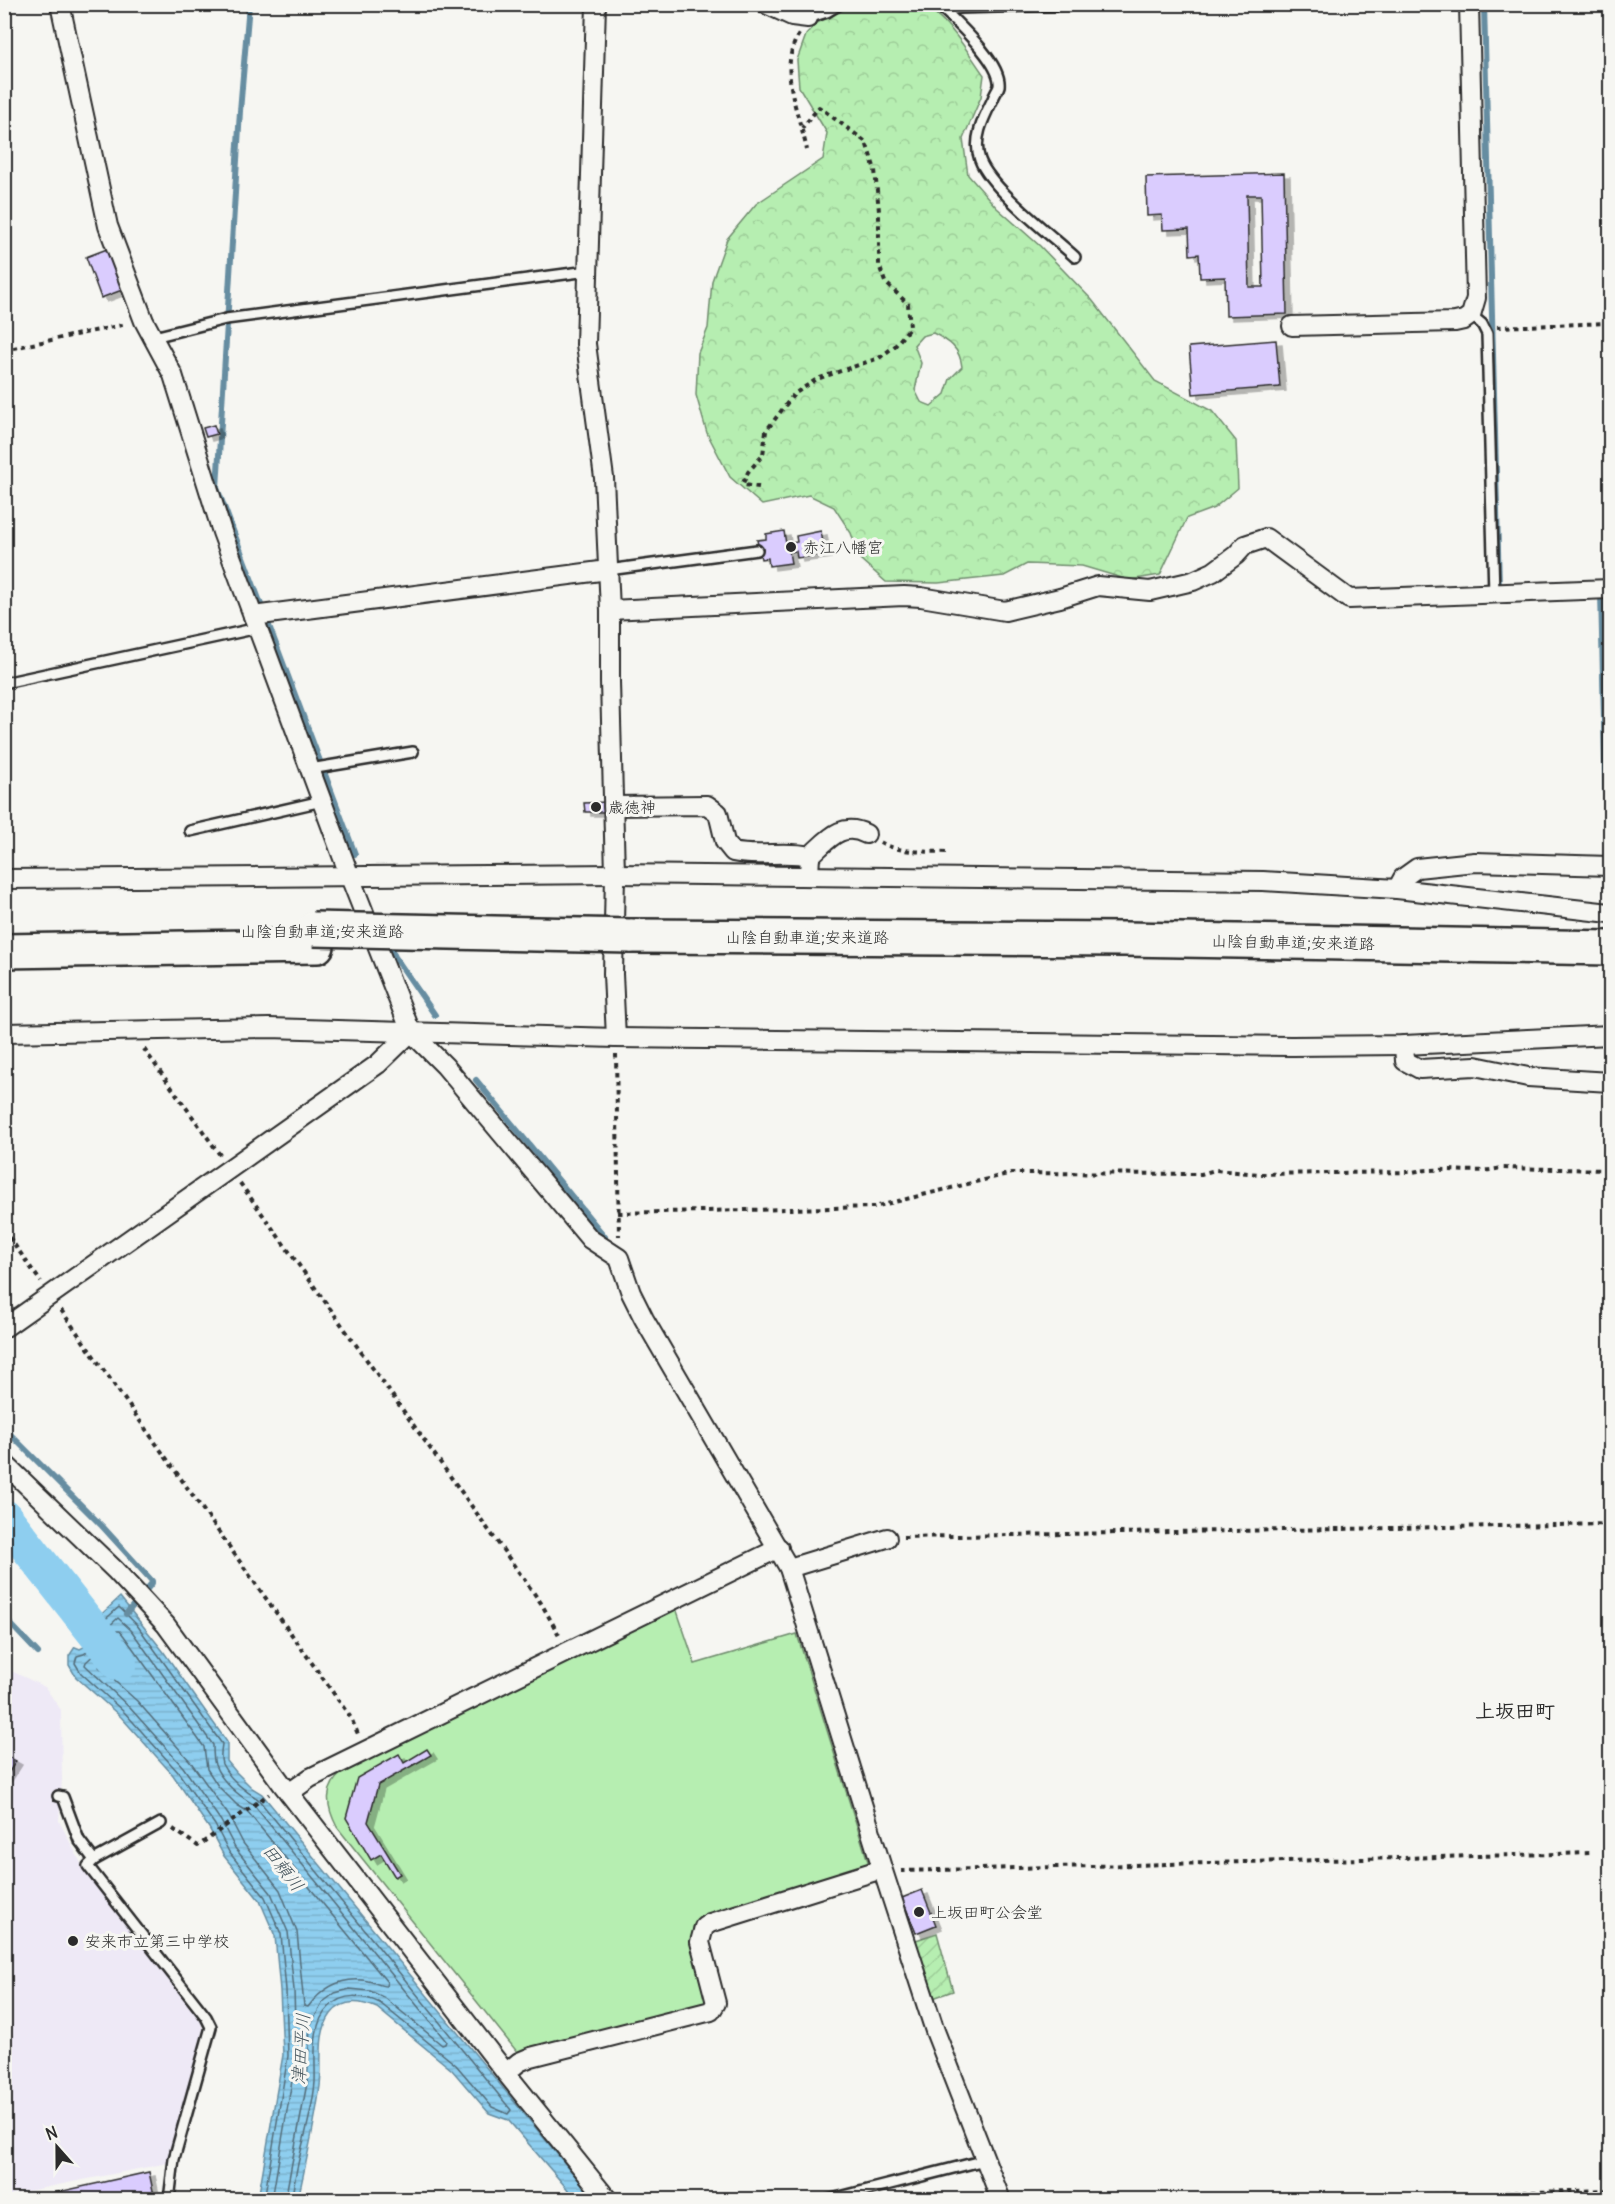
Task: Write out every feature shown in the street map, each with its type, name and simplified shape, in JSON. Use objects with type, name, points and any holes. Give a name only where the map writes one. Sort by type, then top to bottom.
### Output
[{"type":"highway","name":"山陰自動車道;安来道路","points":[[4,936],[630,943],[1113,939],[1606,954]]},
{"type":"highway","name":"山陰自動車道;安来道路","points":[[4,951],[315,938]]},
{"type":"street","points":[[60,4],[108,226],[144,321],[172,375],[222,532],[261,618],[318,768],[322,801],[411,1032],[445,1065],[590,1239],[619,1258],[631,1293],[644,1319],[779,1548],[789,1568],[882,1870],[935,2031],[1001,2199]]},
{"type":"street","points":[[596,4],[586,344],[604,478],[610,610],[615,874],[613,974],[616,1038]]},
{"type":"street","points":[[766,4],[792,16],[808,18]]},
{"type":"street","points":[[1292,326],[1455,322],[1472,315],[1476,298],[1468,4]]},
{"type":"street","points":[[610,610],[904,596],[1005,611],[1098,586],[1150,591],[1193,581],[1213,572],[1236,555],[1245,545],[1266,538],[1349,599],[1611,589]]},
{"type":"street","points":[[261,618],[608,570]]},
{"type":"street","points":[[613,806],[707,806],[718,813],[725,842],[733,852],[749,855],[801,854],[810,856]]},
{"type":"street","points":[[809,876],[810,856],[832,836],[843,830],[857,829],[866,834]]},
{"type":"street","points":[[1397,889],[1403,878],[1417,868],[1475,862],[1611,866]]},
{"type":"street","points":[[4,879],[615,874],[1263,881],[1397,889],[1611,913]]},
{"type":"street","points":[[4,1033],[269,1028],[616,1038],[1292,1046],[1404,1045],[1611,1035]]},
{"type":"street","points":[[4,1328],[378,1064],[411,1032]]},
{"type":"street","points":[[1404,1045],[1405,1061],[1420,1069],[1475,1066],[1528,1077],[1611,1082]]},
{"type":"street","points":[[4,1463],[90,1545],[166,1625],[280,1793],[609,2199]]},
{"type":"street","points":[[789,1568],[887,1538]]},
{"type":"street","points":[[280,1793],[779,1548]]},
{"type":"street","points":[[506,2073],[519,2062],[531,2057],[711,2011],[716,2003],[700,1942],[704,1927],[882,1870]]},
{"type":"lane","points":[[808,18],[827,12],[840,4]]},
{"type":"lane","points":[[933,4],[944,10],[989,59],[997,76],[999,86],[978,137],[980,161],[1007,196],[1076,257]]},
{"type":"lane","points":[[944,10],[1101,4]]},
{"type":"lane","points":[[153,338],[229,319],[588,271]]},
{"type":"lane","points":[[1472,315],[1482,324],[1487,334],[1494,594]]},
{"type":"lane","points":[[608,570],[757,550]]},
{"type":"lane","points":[[4,683],[261,618]]},
{"type":"lane","points":[[318,768],[413,752]]},
{"type":"lane","points":[[190,831],[322,801]]},
{"type":"lane","points":[[58,1796],[63,1797],[79,1840],[94,1860]]},
{"type":"lane","points":[[161,1823],[94,1860],[88,1866],[206,2017],[211,2027],[174,2159],[169,2199]]},
{"type":"lane","points":[[828,2199],[985,2160]]},
{"type":"path","points":[[4,8],[20,4]]},
{"type":"path","points":[[807,150],[788,68],[790,51],[808,18]]},
{"type":"path","points":[[759,487],[743,483],[748,472],[763,455],[766,430],[794,394],[817,379],[879,358],[895,346],[910,327],[908,304],[885,282],[879,265],[879,210],[874,170],[866,142],[819,107],[802,128]]},
{"type":"path","points":[[4,350],[144,321]]},
{"type":"path","points":[[1495,328],[1611,323]]},
{"type":"path","points":[[866,834],[891,848],[949,852]]},
{"type":"path","points":[[139,1030],[144,1048],[541,1604],[569,1651]]},
{"type":"path","points":[[616,1038],[619,1258]]},
{"type":"path","points":[[618,1213],[874,1207],[1012,1173],[1201,1174],[1215,1170],[1258,1174],[1413,1172],[1425,1169],[1488,1171],[1501,1168],[1611,1170]]},
{"type":"path","points":[[4,1230],[46,1288]]},
{"type":"path","points":[[60,1308],[351,1718],[367,1750]]},
{"type":"path","points":[[887,1538],[1611,1524]]},
{"type":"path","points":[[161,1823],[198,1846],[280,1793]]},
{"type":"path","points":[[882,1870],[1592,1853]]},
{"type":"path","points":[[1235,2199],[1611,2190]]},
{"type":"shaded area","name":"安来市立第三中学校","points":[[5,1668],[45,1687],[61,1710],[62,1779],[59,1821],[85,1871],[198,2012],[203,2029],[168,2163],[13,2194],[5,2199]]},
{"type":"green space","points":[[852,5],[920,5],[938,16],[964,46],[984,75],[981,97],[963,139],[968,175],[997,208],[1040,246],[1092,300],[1155,381],[1212,411],[1236,441],[1238,488],[1214,508],[1187,518],[1160,575],[1129,580],[1082,566],[1027,564],[1004,576],[938,583],[886,582],[860,559],[851,533],[834,507],[809,495],[762,505],[730,477],[707,433],[696,395],[698,353],[708,328],[712,281],[727,239],[756,204],[823,159],[827,133],[799,87],[797,60],[806,35],[817,23]],"holes":[[[933,333],[949,342],[956,350],[962,367],[950,379],[945,394],[931,406],[921,402],[915,390],[921,363],[914,345],[922,336]]]},
{"type":"green space","points":[[676,1608],[695,1664],[797,1634],[870,1868],[697,1922],[693,1927],[693,1938],[711,1997],[704,2007],[518,2053],[337,1827],[330,1812],[328,1797],[332,1784],[344,1771]]},
{"type":"green space","points":[[937,1933],[953,1991],[933,1998],[913,1941]]},
{"type":"water","name":"津田平川","points":[[120,1597],[163,1651],[227,1742],[227,1761],[252,1788],[262,1794],[594,2199],[576,2199],[508,2120],[489,2113],[452,2070],[377,2008],[353,2002],[336,2009],[323,2030],[318,2100],[298,2199],[258,2199],[283,2055],[275,1936],[260,1901],[224,1856],[209,1828],[173,1775],[121,1717],[76,1677],[69,1665],[69,1656],[75,1647],[80,1649],[86,1646],[78,1636]]},
{"type":"building","points":[[1284,173],[1287,314],[1226,316],[1225,277],[1200,278],[1199,254],[1190,255],[1189,229],[1163,230],[1162,215],[1147,216],[1146,177]],"holes":[[[1247,195],[1261,195],[1263,287],[1249,287]]]},
{"type":"building","points":[[107,249],[122,290],[101,298],[86,257]]},
{"type":"building","points":[[1276,340],[1280,387],[1193,394],[1189,347]]},
{"type":"building","points":[[214,425],[217,434],[206,437],[203,428]]},
{"type":"building","name":"赤江八幡宮","points":[[784,531],[786,544],[797,542],[796,536],[821,531],[825,554],[797,558],[796,551],[789,552],[791,563],[769,566],[768,558],[761,559],[757,540],[766,539],[766,534]]},
{"type":"building","name":"歳徳神","points":[[607,802],[607,812],[585,812],[584,803]]},
{"type":"building","points":[[427,1749],[431,1755],[378,1785],[368,1822],[400,1874],[395,1877],[381,1854],[371,1860],[346,1818],[357,1778],[399,1754],[404,1763]]},
{"type":"building","points":[[4,1756],[16,1761],[4,1780]]},
{"type":"building","name":"上坂田町公会堂","points":[[922,1890],[936,1925],[916,1933],[902,1898]]},
{"type":"building","points":[[149,2172],[155,2200],[27,2200],[27,2199]]},
{"type":"waterway","points":[[249,4],[240,111],[217,488],[355,854]]},
{"type":"waterway","points":[[1484,4],[1499,588],[1503,588]]},
{"type":"waterway","points":[[1601,592],[1607,847]]},
{"type":"waterway","points":[[387,940],[395,957],[435,1015]]},
{"type":"waterway","points":[[476,1080],[605,1237]]},
{"type":"waterway","points":[[4,1428],[102,1526],[152,1581],[126,1614]]},
{"type":"waterway","name":"田頼川","points":[[4,1517],[119,1663]]},
{"type":"waterway","points":[[4,1617],[38,1653]]},
{"type":"place","name":"赤江八幡宮","points":[[791,547]]},
{"type":"place","name":"歳徳神","points":[[596,807]]},
{"type":"place","name":"上坂田町公会堂","points":[[919,1912]]},
{"type":"place","name":"安来市立第三中学校","points":[[73,1941]]},
{"type":"district","name":"上坂田町","points":[[1515,1711]]}]
